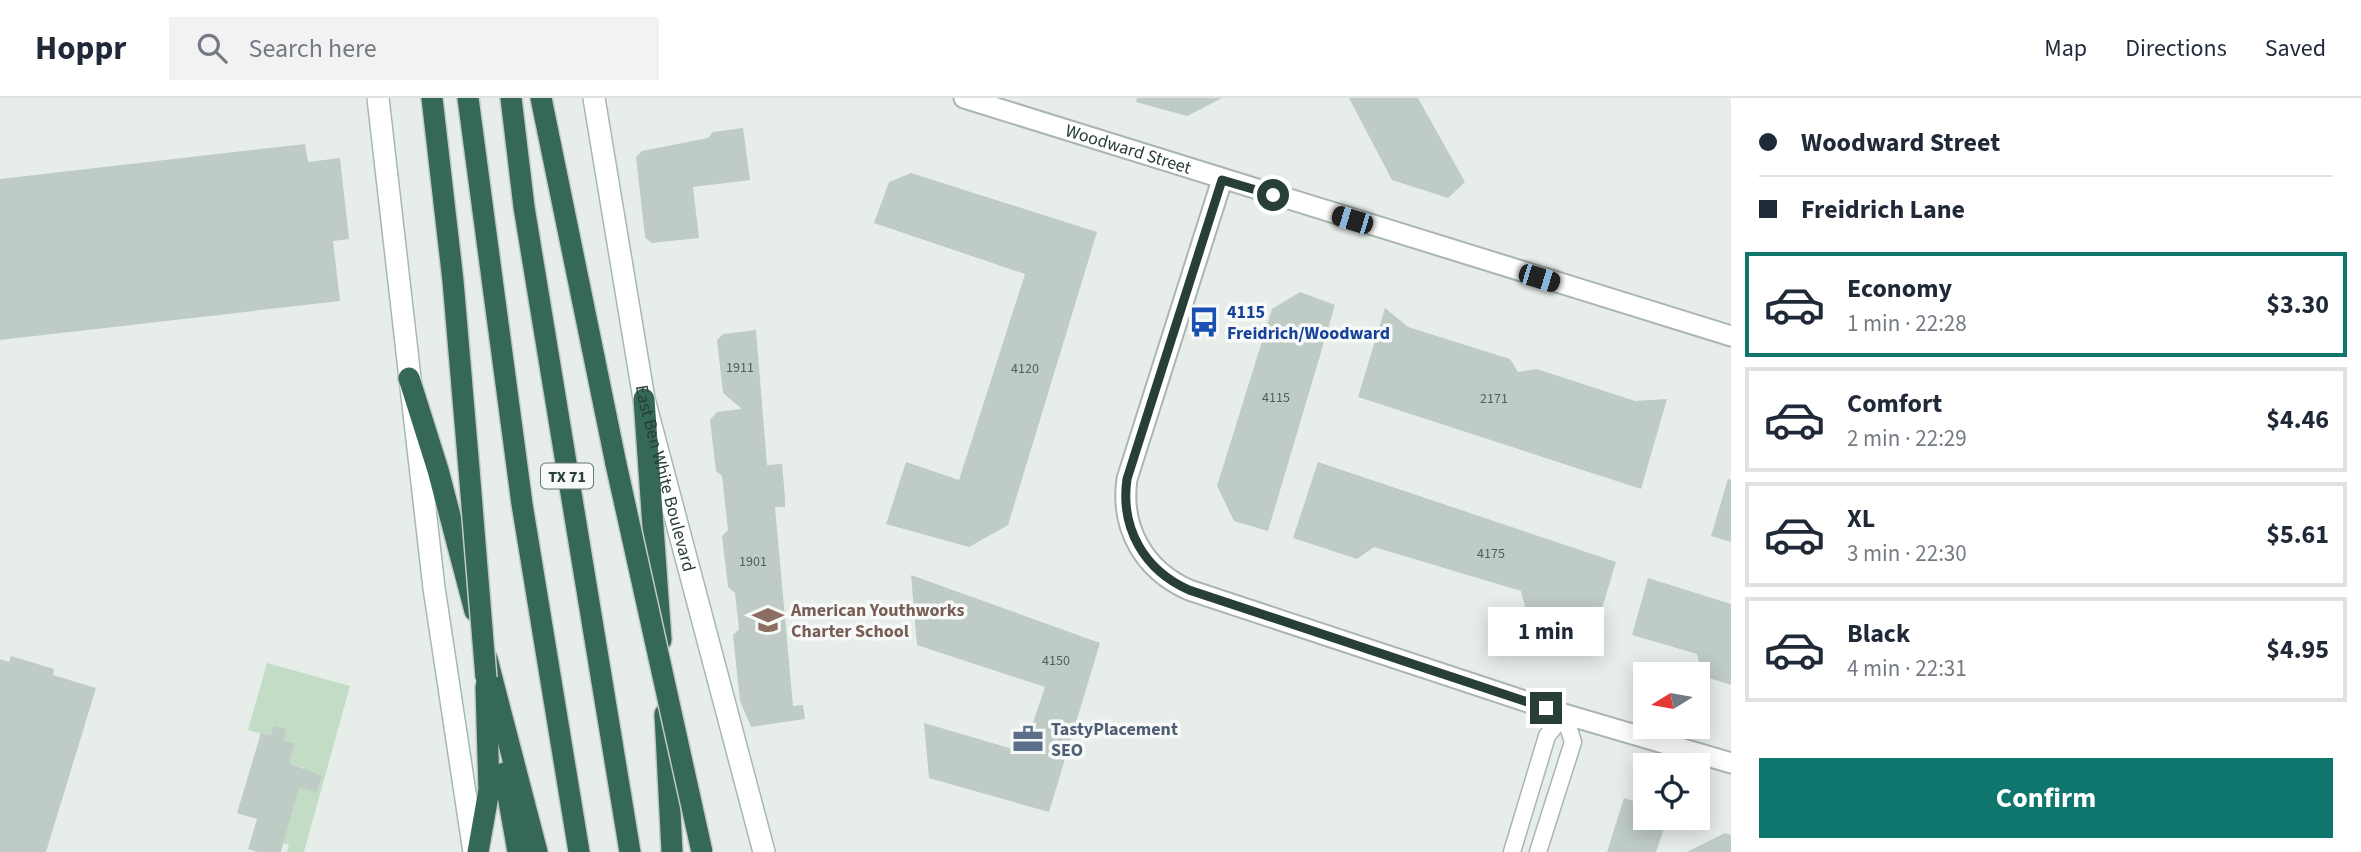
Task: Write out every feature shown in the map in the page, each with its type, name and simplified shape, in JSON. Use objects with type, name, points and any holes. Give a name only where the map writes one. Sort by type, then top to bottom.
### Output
[{"type":"highway","points":[[432,98],[453,282],[486,678],[489,790],[476,852]]},
{"type":"highway","name":"TX 71","points":[[468,98],[522,504],[579,852]]},
{"type":"highway","name":"TX 71","points":[[511,98],[526,221],[630,852]]},
{"type":"highway","points":[[541,98],[616,464],[702,852]]},
{"type":"highway","points":[[409,377],[438,470],[537,852]]},
{"type":"highway","points":[[644,399],[654,506],[672,852]]},
{"type":"highway","points":[[486,678],[518,852]]},
{"type":"main road","points":[[378,98],[435,601],[476,852]]},
{"type":"main road","name":"East Ben White Boulevard","points":[[594,98],[644,399],[764,852]]},
{"type":"street","name":"Woodward Street","points":[[964,98],[1731,336]]},
{"type":"street","points":[[1222,180],[1127,479],[1125,499],[1128,523],[1143,555],[1167,578],[1189,590],[1564,714],[1731,763]]},
{"type":"street","points":[[1512,852],[1547,736],[1564,714]]},
{"type":"street","points":[[1538,852],[1573,742],[1564,714]]},
{"type":"green space","points":[[267,663],[350,686],[304,852],[287,852],[289,845],[283,843],[304,768],[289,763],[295,743],[248,730]]},
{"type":"building","points":[[1137,98],[1222,98],[1187,116],[1136,102]]},
{"type":"building","points":[[1349,98],[1418,98],[1465,182],[1448,198],[1392,180]]},
{"type":"building","points":[[743,128],[750,180],[693,187],[699,238],[651,243],[645,237],[636,157],[642,151],[708,138],[713,132]]},
{"type":"building","points":[[305,144],[308,162],[340,158],[349,239],[333,241],[340,301],[0,340],[0,179]]},
{"type":"building","points":[[911,173],[1097,232],[1008,525],[969,547],[886,524],[906,462],[959,480],[1025,274],[874,223],[889,182]]},
{"type":"building","points":[[1300,292],[1335,305],[1268,531],[1234,521],[1217,486],[1272,309]]},
{"type":"building","points":[[1385,308],[1408,327],[1510,359],[1518,372],[1537,369],[1635,401],[1667,399],[1641,489],[1358,397]]},
{"type":"building","points":[[756,330],[767,465],[782,464],[785,507],[775,507],[793,706],[803,705],[805,719],[751,727],[740,701],[733,635],[739,629],[735,593],[728,587],[722,536],[728,530],[722,476],[716,471],[710,420],[717,412],[742,409],[723,393],[717,340],[723,334]]},
{"type":"building","points":[[1318,462],[1616,562],[1594,635],[1527,614],[1521,591],[1374,547],[1357,559],[1293,538]]},
{"type":"building","points":[[1728,479],[1731,480],[1731,542],[1711,536]]},
{"type":"building","points":[[911,575],[1100,643],[1049,812],[929,778],[924,723],[1023,752],[1045,687],[917,645]]},
{"type":"building","points":[[1648,578],[1731,604],[1731,685],[1710,678],[1710,662],[1699,662],[1697,654],[1632,635]]},
{"type":"building","points":[[11,656],[54,669],[53,675],[96,688],[46,852],[0,852],[0,659],[9,662]]},
{"type":"building","points":[[274,726],[286,729],[283,740],[295,743],[289,763],[322,776],[317,792],[299,787],[281,852],[257,852],[248,849],[257,819],[237,813],[261,733],[271,736]]},
{"type":"building","points":[[1624,798],[1633,801],[1633,830],[1664,830],[1656,852],[1607,852]]},
{"type":"building","points":[[1725,833],[1731,835],[1731,852],[1687,852]]},
{"type":"place","name":"4115 Freidrich/Woodward","points":[[1204,322]]},
{"type":"place","name":"American Youthworks Charter School","points":[[768,620]]},
{"type":"place","name":"TastyPlacement SEO","points":[[1028,739]]},
{"type":"route","points":[[1273,195],[1222,180],[1127,479],[1126,511],[1137,544],[1150,564],[1177,585],[1189,590],[1546,708]]}]
